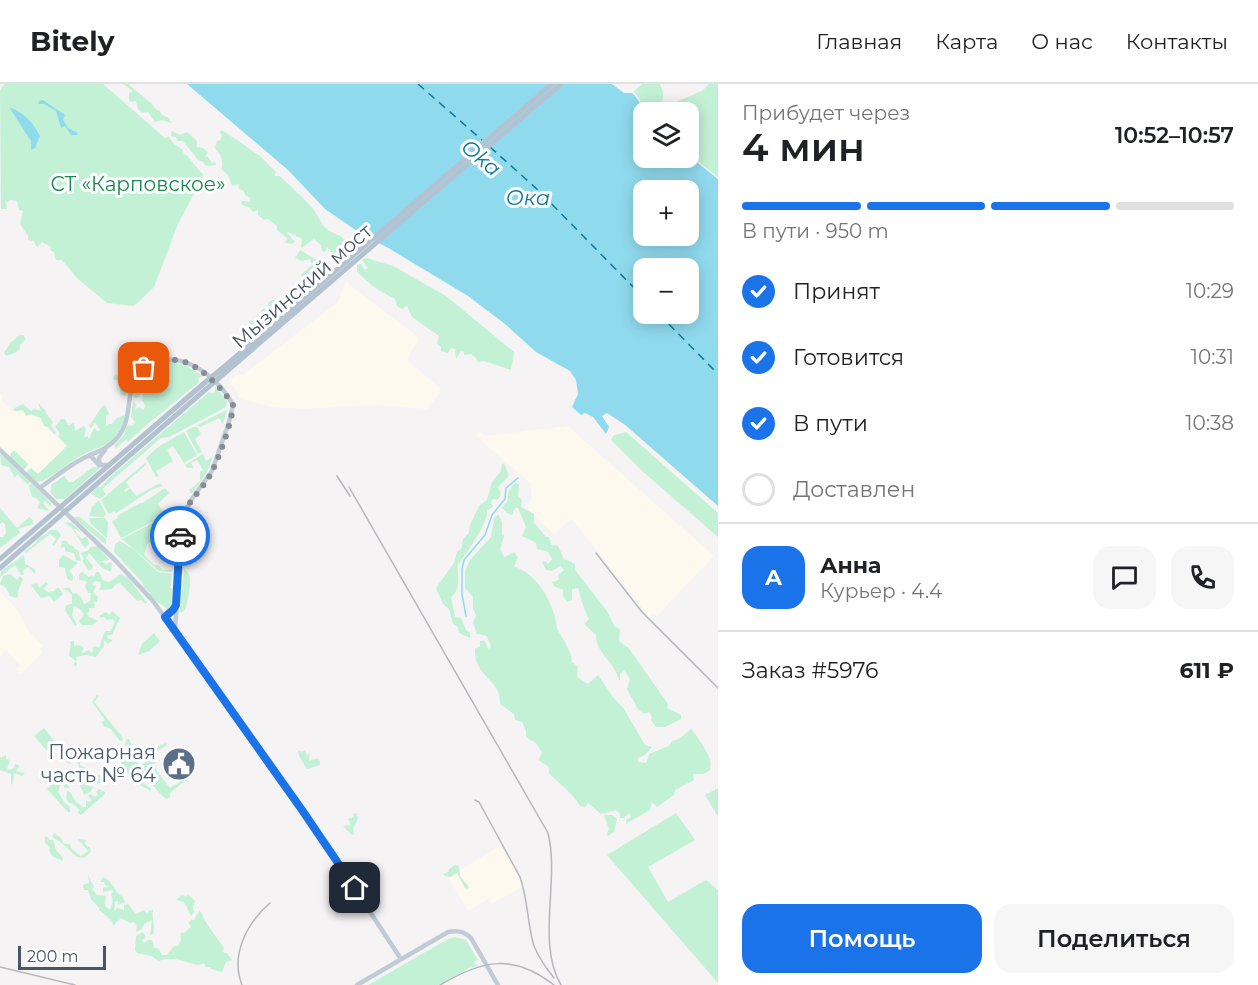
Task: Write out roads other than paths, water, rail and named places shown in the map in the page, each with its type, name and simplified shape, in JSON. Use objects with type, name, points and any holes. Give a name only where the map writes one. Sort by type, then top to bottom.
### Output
[{"type":"main road","name":"Мызинский мост","points":[[62,510],[552,84]]},
{"type":"main road","name":"Мызинский мост","points":[[319,288],[561,84]]},
{"type":"main road","name":"Мызинский мост","points":[[62,510],[112,464],[204,388]]},
{"type":"main road","points":[[0,560],[62,510]]},
{"type":"main road","points":[[0,568],[62,510]]},
{"type":"street","points":[[102,465],[99,458],[105,449],[119,437],[126,422],[136,377],[144,368],[154,363],[176,360],[196,367],[223,391],[233,405],[230,422],[212,471],[191,500],[182,518],[175,631]]},
{"type":"street","points":[[40,488],[75,463],[105,449]]},
{"type":"street","points":[[0,450],[134,578],[165,617],[302,810],[401,959]]},
{"type":"street","points":[[90,455],[99,465],[112,464]]},
{"type":"street","points":[[165,617],[176,605]]},
{"type":"street","points":[[357,985],[448,932],[458,930],[471,938],[498,985]]},
{"type":"water","name":"Ока","points":[[187,84],[612,84],[624,93],[632,93],[639,102],[633,102],[633,168],[699,168],[699,164],[718,179],[718,506],[624,424],[607,413],[602,416],[609,427],[606,434],[593,417],[585,413],[581,415],[572,407],[578,394],[576,380],[570,371],[536,352],[505,324],[468,296],[360,233],[325,209],[288,170]]},
{"type":"water","points":[[43,100],[65,115],[63,120],[68,128],[78,133],[77,135],[71,135],[65,126],[61,128],[56,111],[44,104],[38,104]]},
{"type":"water","points":[[9,107],[23,115],[37,131],[40,136],[35,148],[31,150],[31,141]]},
{"type":"waterway","points":[[466,616],[462,594],[464,560],[485,535],[492,515],[505,499],[506,488],[518,478]]},
{"type":"railway","points":[[337,476],[350,496]]},
{"type":"railway","points":[[349,487],[548,833],[552,871],[550,950],[561,985]]},
{"type":"railway","points":[[596,553],[642,612],[718,688]]},
{"type":"railway","points":[[475,800],[479,802],[520,877],[534,946],[554,978]]},
{"type":"railway","points":[[242,985],[238,962],[243,940],[254,920],[270,903]]},
{"type":"railway","points":[[440,985],[470,970],[497,964],[511,964],[525,968],[554,985]]},
{"type":"railway","points":[[0,967],[75,985]]},
{"type":"place","name":"Пожарная часть № 64","points":[[179,764]]},
{"type":"water label","name":"Oka","points":[[481,158]]},
{"type":"park label","name":"СТ «Карповское»","points":[[138,184]]}]
